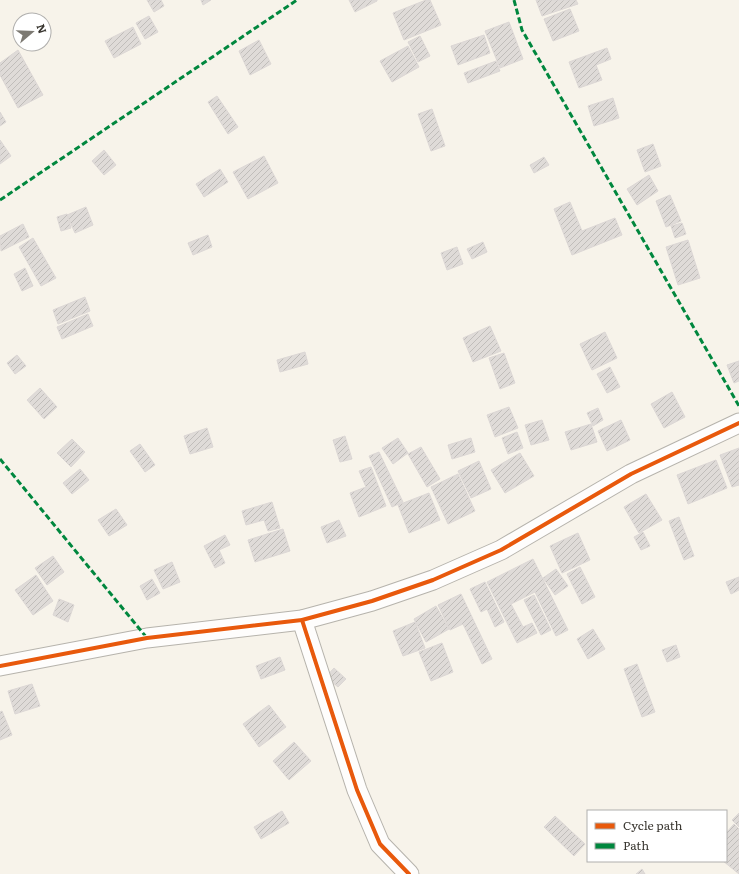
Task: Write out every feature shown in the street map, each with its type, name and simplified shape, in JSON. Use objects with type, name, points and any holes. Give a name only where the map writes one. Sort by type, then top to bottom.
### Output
[{"type":"street","points":[[0,666],[147,638],[302,620],[372,601],[420,584],[500,550],[631,474],[739,423]]},
{"type":"street","points":[[302,620],[357,790],[380,844],[409,874]]},
{"type":"building","points":[[147,0],[161,0],[164,6],[154,12]]},
{"type":"building","points":[[201,0],[211,0],[203,5]]},
{"type":"building","points":[[349,0],[377,0],[377,1],[355,12]]},
{"type":"building","points":[[426,0],[430,0],[441,25],[404,40],[393,13]]},
{"type":"building","points":[[536,0],[576,0],[578,4],[542,16]]},
{"type":"building","points":[[570,9],[579,31],[553,41],[544,19]]},
{"type":"building","points":[[149,16],[158,32],[145,39],[136,23]]},
{"type":"building","points":[[509,22],[523,59],[500,68],[485,31]]},
{"type":"building","points":[[133,27],[141,44],[114,58],[105,41]]},
{"type":"building","points":[[484,35],[490,53],[458,65],[451,46]]},
{"type":"building","points":[[420,36],[430,56],[418,62],[408,42]]},
{"type":"building","points":[[259,40],[271,64],[250,75],[239,51]]},
{"type":"building","points":[[408,46],[419,67],[392,82],[380,61]]},
{"type":"building","points":[[607,48],[611,59],[596,65],[602,80],[579,88],[569,62]]},
{"type":"building","points":[[15,52],[19,52],[43,95],[18,108],[0,75],[0,63]]},
{"type":"building","points":[[496,61],[500,71],[468,83],[464,73]]},
{"type":"building","points":[[217,96],[238,127],[228,134],[208,102]]},
{"type":"building","points":[[613,98],[619,118],[594,126],[588,106]]},
{"type":"building","points":[[432,109],[445,146],[431,151],[418,114]]},
{"type":"building","points":[[0,112],[6,122],[0,126]]},
{"type":"building","points":[[0,140],[11,156],[0,164]]},
{"type":"building","points":[[653,144],[661,166],[645,172],[637,150]]},
{"type":"building","points":[[104,150],[116,165],[104,175],[92,161]]},
{"type":"building","points":[[264,156],[278,183],[248,199],[233,172]]},
{"type":"building","points":[[544,157],[549,165],[534,173],[530,165]]},
{"type":"building","points":[[220,169],[228,182],[204,197],[196,184]]},
{"type":"building","points":[[649,175],[658,191],[637,205],[627,189]]},
{"type":"building","points":[[670,195],[681,221],[666,227],[656,201]]},
{"type":"building","points":[[570,202],[582,231],[615,218],[622,235],[572,255],[554,209]]},
{"type":"building","points":[[86,207],[93,225],[75,233],[67,215]]},
{"type":"building","points":[[67,214],[71,228],[61,231],[57,217]]},
{"type":"building","points":[[682,223],[686,234],[675,238],[671,226]]},
{"type":"building","points":[[23,224],[29,237],[1,251],[0,236]]},
{"type":"building","points":[[208,235],[212,247],[193,255],[188,243]]},
{"type":"building","points":[[33,238],[56,278],[41,286],[19,247]]},
{"type":"building","points":[[688,240],[700,278],[678,285],[666,247]]},
{"type":"building","points":[[483,242],[487,252],[472,259],[467,249]]},
{"type":"building","points":[[457,247],[463,264],[447,270],[441,253]]},
{"type":"building","points":[[25,268],[33,286],[22,291],[14,274]]},
{"type":"building","points":[[85,297],[90,311],[58,324],[53,310]]},
{"type":"building","points":[[88,314],[93,326],[62,339],[57,327]]},
{"type":"building","points":[[490,326],[501,351],[473,362],[463,338]]},
{"type":"building","points":[[605,332],[617,358],[592,370],[580,344]]},
{"type":"building","points":[[305,352],[308,364],[280,372],[277,360]]},
{"type":"building","points":[[504,353],[515,383],[500,389],[489,358]]},
{"type":"building","points":[[17,355],[26,366],[15,374],[7,363]]},
{"type":"building","points":[[739,361],[739,381],[734,383],[727,365]]},
{"type":"building","points":[[610,367],[620,387],[607,393],[597,374]]},
{"type":"building","points":[[40,388],[57,407],[44,419],[27,400]]},
{"type":"building","points":[[672,392],[685,417],[664,428],[651,404]]},
{"type":"building","points":[[509,407],[518,428],[495,437],[487,415]]},
{"type":"building","points":[[598,408],[603,420],[593,426],[587,413]]},
{"type":"building","points":[[542,420],[549,440],[531,445],[525,425]]},
{"type":"building","points":[[621,420],[630,440],[607,451],[598,431]]},
{"type":"building","points":[[591,424],[597,442],[571,450],[565,432]]},
{"type":"building","points":[[207,428],[213,447],[190,454],[184,436]]},
{"type":"building","points":[[517,432],[523,448],[508,454],[502,438]]},
{"type":"building","points":[[345,436],[352,459],[340,462],[333,440]]},
{"type":"building","points":[[398,438],[408,453],[393,464],[382,448]]},
{"type":"building","points":[[471,438],[475,452],[452,459],[448,445]]},
{"type":"building","points":[[72,439],[85,452],[71,467],[57,453]]},
{"type":"building","points":[[140,444],[155,465],[145,472],[130,451]]},
{"type":"building","points":[[421,447],[440,479],[427,487],[408,454]]},
{"type":"building","points":[[739,448],[739,485],[732,487],[720,455]]},
{"type":"building","points":[[379,452],[403,502],[392,507],[369,456]]},
{"type":"building","points":[[520,453],[534,476],[505,493],[491,470]]},
{"type":"building","points":[[716,460],[727,488],[688,504],[677,475]]},
{"type":"building","points":[[479,461],[491,489],[471,498],[458,471]]},
{"type":"building","points":[[371,467],[386,506],[359,517],[350,493],[366,487],[359,471]]},
{"type":"building","points":[[80,469],[89,480],[72,494],[63,483]]},
{"type":"building","points":[[458,474],[475,511],[448,524],[431,487]]},
{"type":"building","points":[[429,493],[440,520],[409,533],[398,505]]},
{"type":"building","points":[[646,494],[662,520],[639,533],[624,507]]},
{"type":"building","points":[[272,502],[280,528],[268,531],[264,520],[246,525],[242,511]]},
{"type":"building","points":[[116,509],[127,525],[109,536],[98,520]]},
{"type":"building","points":[[679,517],[694,556],[684,560],[669,521]]},
{"type":"building","points":[[339,520],[346,536],[327,543],[321,527]]},
{"type":"building","points":[[283,529],[290,551],[255,562],[248,540]]},
{"type":"building","points":[[643,532],[650,546],[641,550],[634,537]]},
{"type":"building","points":[[578,533],[590,560],[562,573],[550,546]]},
{"type":"building","points":[[225,535],[230,545],[219,550],[225,563],[215,568],[204,546]]},
{"type":"building","points":[[53,556],[64,572],[47,585],[35,568]]},
{"type":"building","points":[[533,559],[568,630],[556,636],[535,592],[511,604],[523,627],[532,623],[537,633],[517,643],[487,582]]},
{"type":"building","points":[[172,562],[180,582],[163,589],[154,570]]},
{"type":"building","points":[[580,567],[595,597],[582,604],[567,574]]},
{"type":"building","points":[[556,569],[568,586],[555,595],[543,578]]},
{"type":"building","points":[[36,575],[53,601],[33,615],[15,590]]},
{"type":"building","points":[[739,577],[739,590],[731,594],[726,582]]},
{"type":"building","points":[[152,579],[160,593],[147,600],[140,586]]},
{"type":"building","points":[[485,582],[504,622],[495,627],[487,609],[481,612],[470,589]]},
{"type":"building","points":[[461,594],[492,659],[482,664],[463,624],[450,630],[438,605]]},
{"type":"building","points":[[534,595],[551,630],[541,635],[524,600]]},
{"type":"building","points":[[59,599],[74,605],[68,622],[53,615]]},
{"type":"building","points":[[436,606],[449,629],[426,642],[414,619]]},
{"type":"building","points":[[415,622],[425,648],[403,656],[393,631]]},
{"type":"building","points":[[593,629],[605,649],[588,659],[577,639]]},
{"type":"building","points":[[442,643],[453,672],[431,681],[419,652]]},
{"type":"building","points":[[676,645],[680,657],[667,662],[662,650]]},
{"type":"building","points":[[280,657],[285,670],[261,679],[256,666]]},
{"type":"building","points":[[637,664],[655,712],[642,717],[624,669]]},
{"type":"building","points":[[334,668],[346,679],[338,687],[326,677]]},
{"type":"building","points":[[32,684],[40,706],[15,714],[8,691]]},
{"type":"building","points":[[269,705],[286,727],[259,747],[243,724]]},
{"type":"building","points":[[2,711],[12,735],[0,740],[0,712]]},
{"type":"building","points":[[294,742],[311,761],[289,780],[273,761]]},
{"type":"building","points":[[282,811],[289,823],[261,839],[254,827]]},
{"type":"building","points":[[739,813],[739,827],[732,820]]},
{"type":"building","points":[[555,816],[585,844],[574,856],[544,827]]},
{"type":"building","points":[[734,824],[739,829],[739,874],[724,862],[727,862],[727,832]]},
{"type":"building","points":[[642,869],[645,874],[636,874]]},
{"type":"marked path","points":[[0,200],[297,0]]},
{"type":"marked path","points":[[514,0],[522,30],[739,406]]},
{"type":"marked path","points":[[0,459],[147,638]]},
{"type":"cycle path","points":[[0,666],[147,638],[302,620],[372,601],[433,580],[501,550],[631,474],[739,423]]},
{"type":"cycle path","points":[[302,620],[357,790],[380,844],[409,874]]}]
